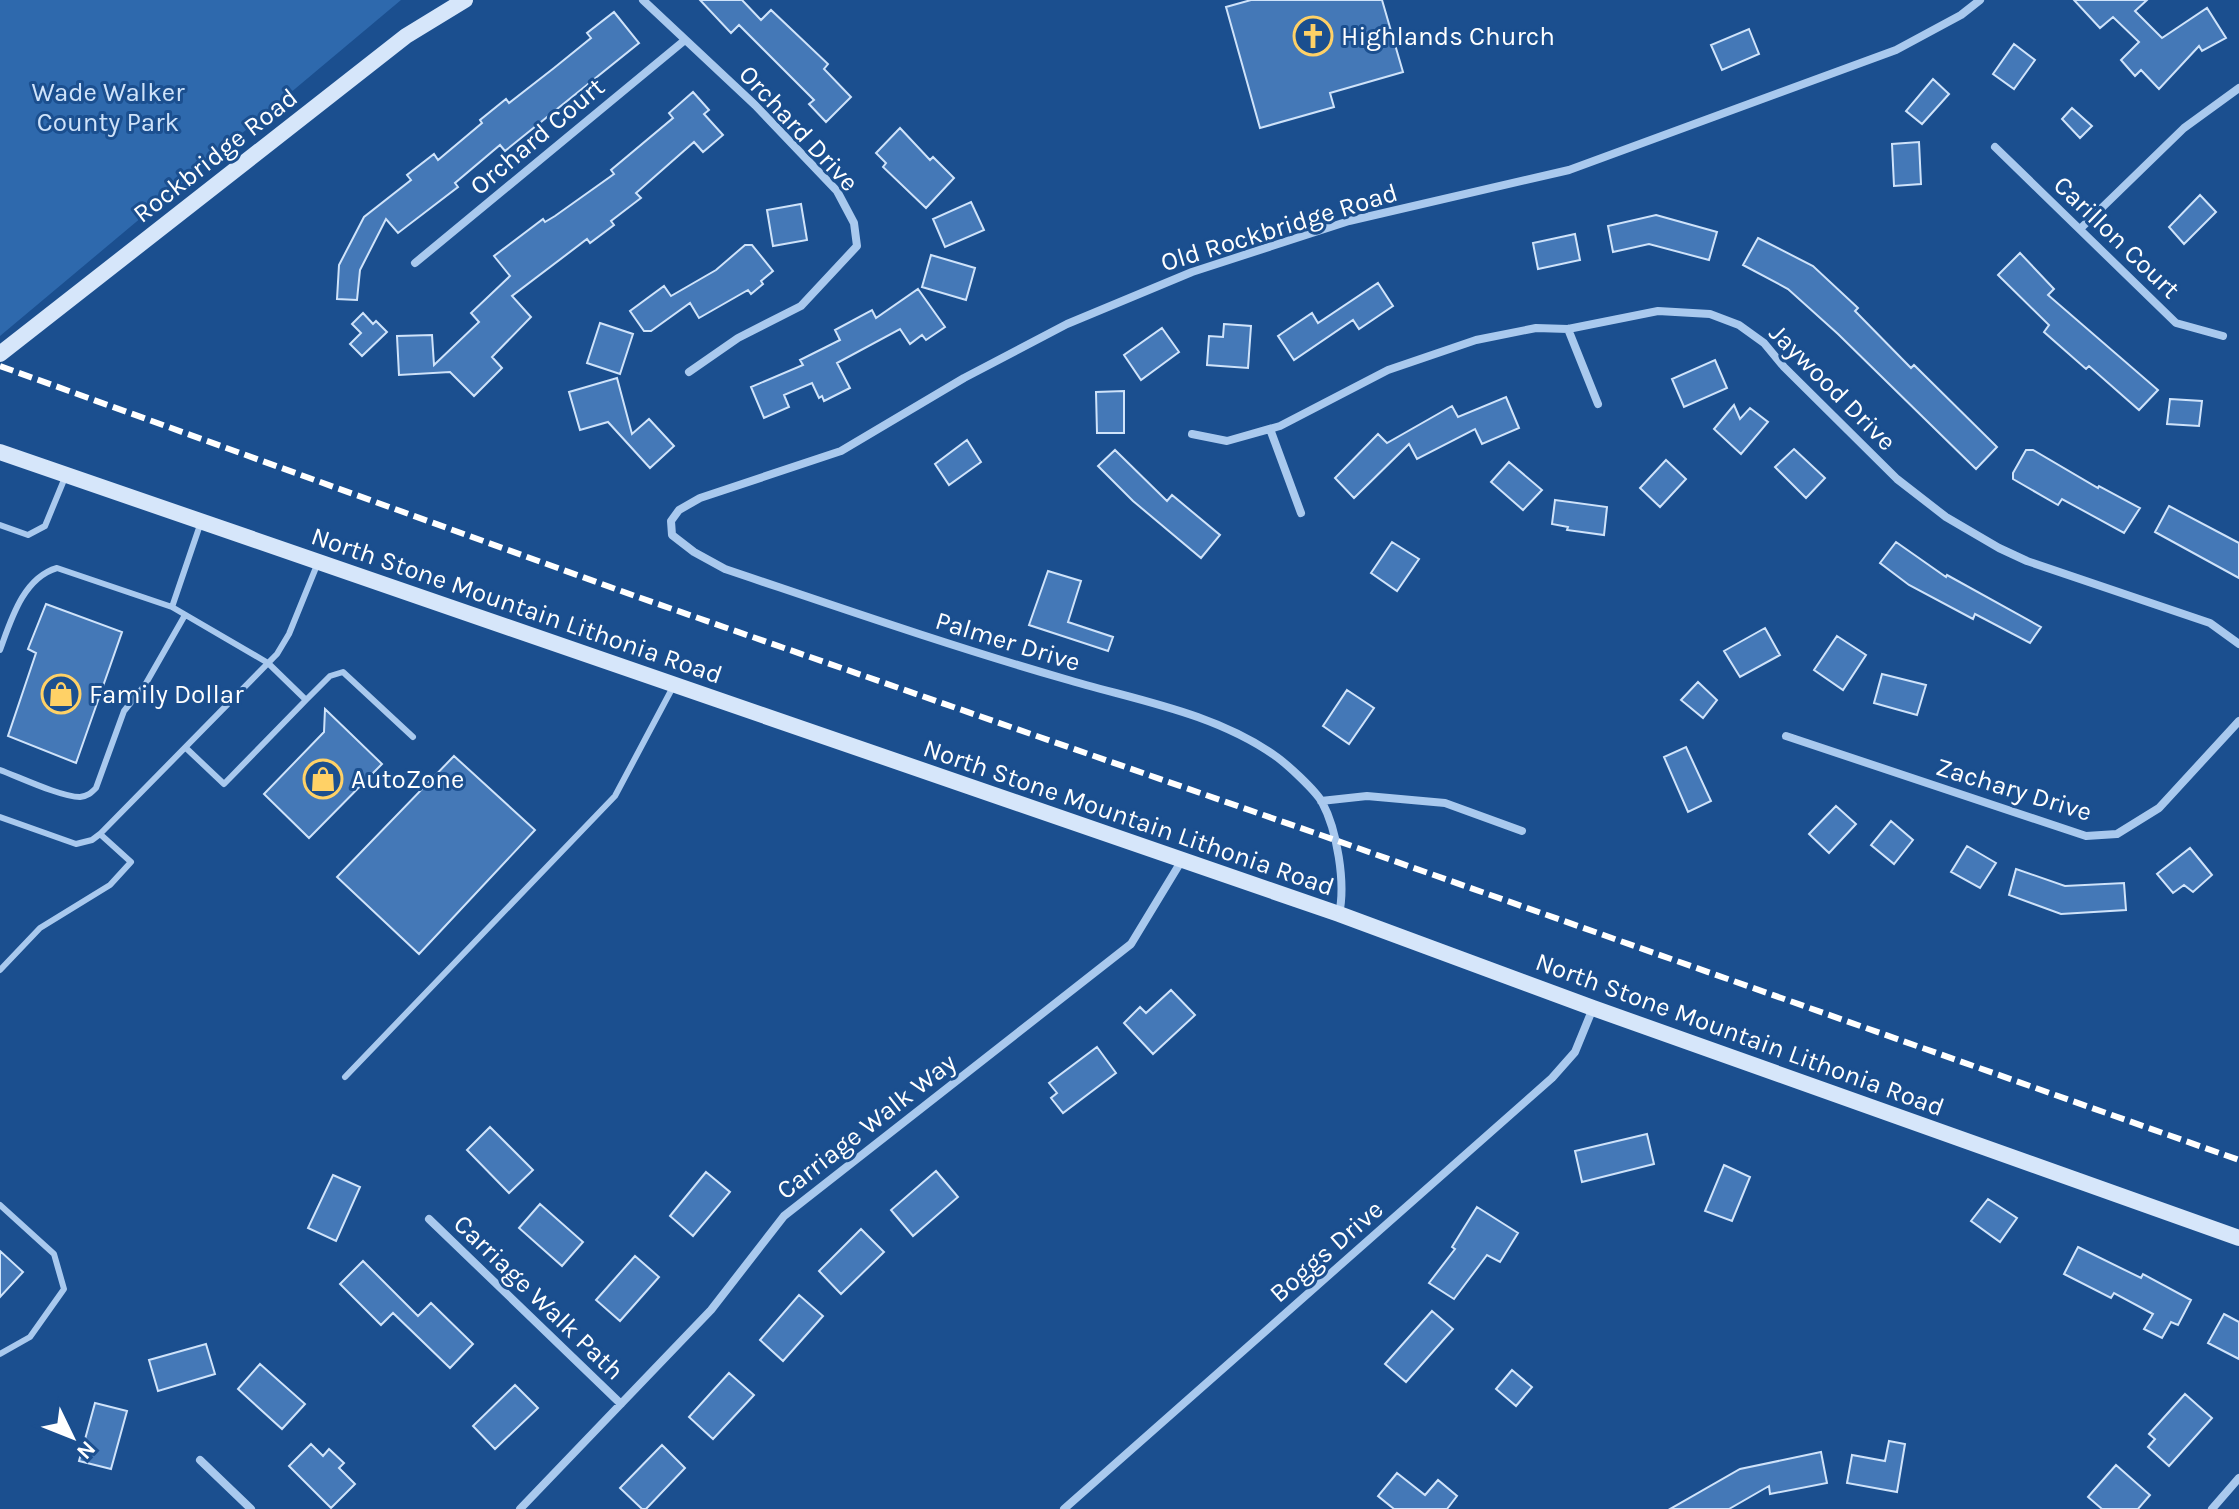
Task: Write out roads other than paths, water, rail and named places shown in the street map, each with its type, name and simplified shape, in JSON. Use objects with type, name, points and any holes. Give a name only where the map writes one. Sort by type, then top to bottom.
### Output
[{"type":"main road","name":"Rockbridge Road","points":[[0,354],[406,36],[465,0]]},
{"type":"main road","name":"North Stone Mountain Lithonia Road","points":[[0,452],[1339,914],[1593,1008],[2239,1238]]},
{"type":"street","name":"Orchard Drive","points":[[643,0],[755,105],[837,191],[854,223],[857,246],[801,306],[738,338],[689,372]]},
{"type":"street","name":"Old Rockbridge Road","points":[[672,535],[671,521],[679,510],[700,498],[841,451],[964,378],[1067,324],[1192,272],[1349,221],[1569,170],[1896,50],[1961,15],[1980,0]]},
{"type":"street","name":"Orchard Court","points":[[415,263],[685,40]]},
{"type":"street","points":[[2080,229],[2184,128],[2239,88]]},
{"type":"street","name":"Carillon Court","points":[[1995,147],[2176,323],[2223,336]]},
{"type":"street","name":"Jaywood Drive","points":[[1192,434],[1227,441],[1270,429],[1388,370],[1446,348],[1536,328],[1568,329],[1658,311],[1710,314],[1739,325],[1764,343],[1784,367],[1897,479],[1946,517],[2027,561],[2210,623],[2239,644]]},
{"type":"street","points":[[1568,329],[1598,404]]},
{"type":"street","points":[[1270,429],[1301,513]]},
{"type":"street","name":"Palmer Drive","points":[[672,535],[694,552],[725,569],[953,645],[1170,707],[1246,737],[1277,757],[1321,801],[1335,840],[1343,895],[1339,914]]},
{"type":"street","name":"Zachary Drive","points":[[1786,736],[2086,836],[2117,834],[2159,808],[2239,721]]},
{"type":"street","points":[[1321,801],[1367,796],[1445,803],[1522,831]]},
{"type":"street","name":"Carriage Walk Way","points":[[520,1509],[711,1310],[784,1216],[1131,944],[1182,860]]},
{"type":"street","name":"Boggs Drive","points":[[1064,1509],[1552,1078],[1575,1052],[1593,1008]]},
{"type":"street","name":"Carriage Walk Path","points":[[429,1219],[621,1404]]},
{"type":"street","points":[[200,1460],[251,1509]]},
{"type":"street","points":[[2212,1509],[2239,1478]]},
{"type":"lane","points":[[0,525],[28,535],[45,526],[66,475]]},
{"type":"lane","points":[[172,607],[201,521]]},
{"type":"lane","points":[[0,817],[76,844],[92,840],[100,834],[283,646],[318,562]]},
{"type":"lane","points":[[0,650],[28,589],[42,575],[57,568],[172,607],[268,663],[306,700]]},
{"type":"lane","points":[[0,770],[69,795],[84,797],[91,794],[96,788],[124,711],[145,685],[185,615]]},
{"type":"lane","points":[[186,748],[224,784],[330,676],[343,672],[413,737]]},
{"type":"lane","points":[[345,1077],[615,796],[674,685]]},
{"type":"lane","points":[[0,970],[40,928],[110,885],[131,862],[100,834]]},
{"type":"lane","points":[[0,1205],[54,1254],[64,1289],[30,1337],[0,1354]]},
{"type":"railway","points":[[0,366],[635,596],[2239,1160]]},
{"type":"place","name":"Highlands Church","points":[[1313,36]]},
{"type":"place","name":"Family Dollar","points":[[61,694]]},
{"type":"place","name":"AutoZone","points":[[323,779]]},
{"type":"park label","name":"Wade Walker County Park","points":[[108,107]]}]
